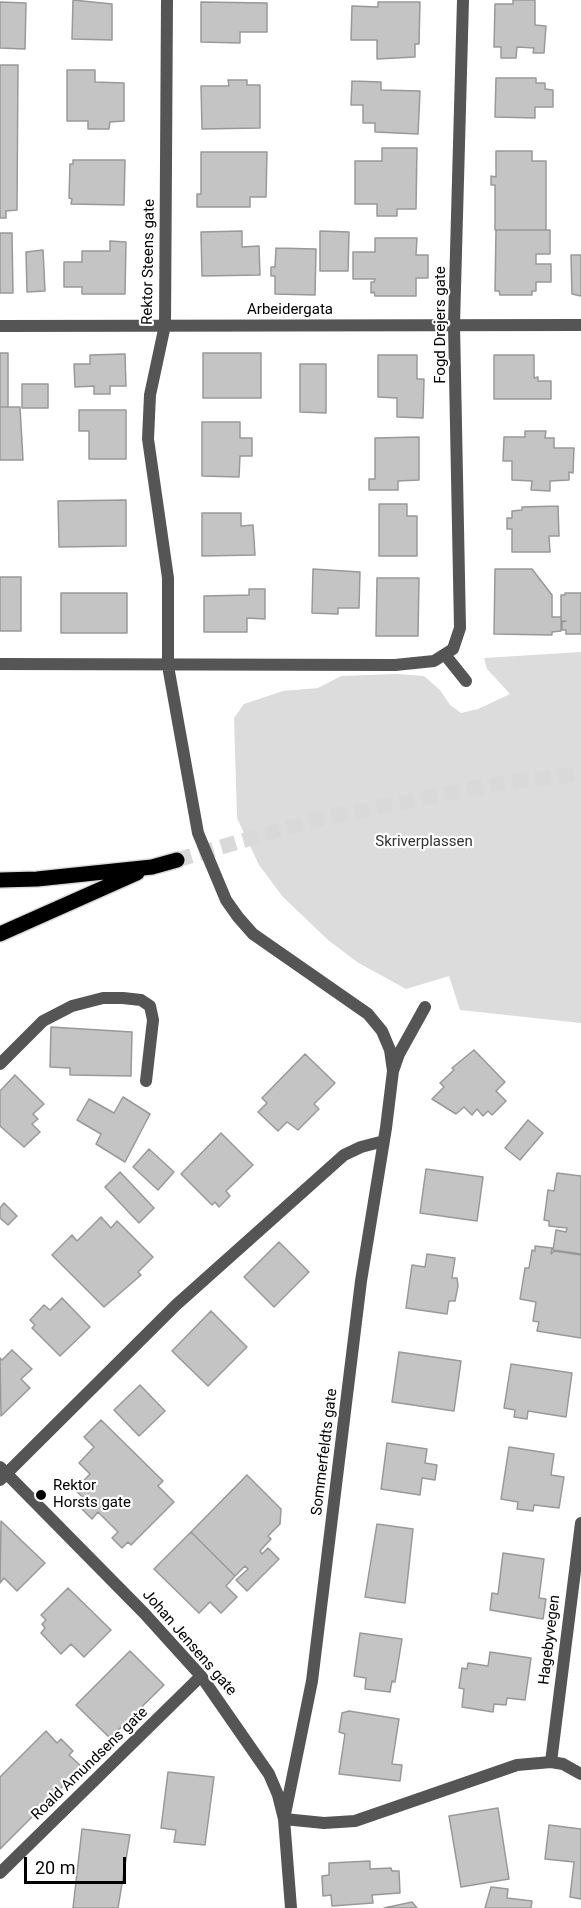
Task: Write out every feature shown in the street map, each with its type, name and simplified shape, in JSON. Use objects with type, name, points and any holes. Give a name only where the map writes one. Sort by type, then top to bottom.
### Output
[{"type":"main road","points":[[0,934],[152,867],[177,860]]},
{"type":"main road","points":[[0,880],[37,879],[152,867]]},
{"type":"street","name":"Rektor Steens gate","points":[[167,0],[165,325],[150,394],[148,440],[168,578],[168,666],[198,833],[226,900],[253,934],[368,1014],[382,1031],[390,1050],[393,1071]]},
{"type":"street","name":"Fogd Drejers gate","points":[[449,652],[460,628],[454,324],[463,0]]},
{"type":"street","name":"Arbeidergata","points":[[0,326],[581,325]]},
{"type":"street","points":[[0,664],[395,665],[434,661],[449,652],[465,681]]},
{"type":"street","points":[[0,1064],[43,1021],[72,1006],[103,998],[141,1000],[150,1006],[153,1020],[146,1081]]},
{"type":"street","name":"Sommerfeldts gate","points":[[291,1908],[284,1819],[312,1681],[358,1304],[393,1071],[399,1054],[425,1007]]},
{"type":"street","points":[[2,1473],[176,1305],[344,1155],[361,1147],[384,1141]]},
{"type":"street","name":"Johan Jensens gate","points":[[2,1473],[144,1613],[201,1676],[268,1774],[278,1795],[284,1819]]},
{"type":"street","name":"Hagebyvegen","points":[[551,1762],[581,1522]]},
{"type":"street","name":"Roald Amundsens gate","points":[[0,1873],[201,1676]]},
{"type":"street","points":[[284,1819],[324,1823],[355,1821],[507,1768],[551,1762],[563,1764],[581,1774]]},
{"type":"green space","name":"Skriverplassen","points":[[581,652],[581,1023],[460,1010],[449,976],[406,989],[357,962],[328,940],[283,897],[259,865],[237,818],[234,718],[244,704],[283,691],[318,688],[341,676],[396,674],[424,676],[440,690],[450,705],[461,713],[478,709],[510,694],[487,669],[484,658]]},
{"type":"building","points":[[73,0],[112,4],[112,40],[72,39]]},
{"type":"building","points":[[513,0],[535,0],[535,25],[546,26],[544,53],[533,53],[534,48],[517,47],[516,58],[501,58],[501,47],[494,47],[495,4],[513,4]]},
{"type":"building","points":[[0,2],[26,3],[25,49],[0,48]]},
{"type":"building","points":[[201,2],[267,3],[267,32],[240,32],[240,43],[201,42]]},
{"type":"building","points":[[378,2],[420,2],[419,44],[415,44],[415,57],[377,59],[377,40],[351,40],[352,6],[378,7]]},
{"type":"building","points":[[0,65],[18,65],[17,210],[6,211],[6,218],[0,218]]},
{"type":"building","points":[[67,70],[95,70],[95,82],[124,83],[124,121],[110,122],[109,129],[88,129],[88,121],[67,121]]},
{"type":"building","points":[[496,78],[536,78],[536,83],[545,83],[545,89],[553,90],[553,107],[535,107],[535,118],[495,117]]},
{"type":"building","points":[[228,80],[247,80],[247,85],[260,85],[260,128],[202,129],[201,86],[229,86]]},
{"type":"building","points":[[352,81],[381,82],[381,90],[420,91],[418,134],[375,132],[375,123],[363,123],[363,105],[351,105]]},
{"type":"building","points":[[382,148],[417,148],[416,209],[397,209],[397,216],[377,216],[377,204],[355,204],[355,161],[382,161]]},
{"type":"building","points":[[496,151],[532,151],[532,161],[546,161],[546,230],[495,230],[495,185],[491,185],[491,176],[496,177]]},
{"type":"building","points":[[201,152],[267,152],[266,197],[250,197],[250,207],[197,207],[197,194],[201,194]]},
{"type":"building","points":[[73,160],[125,160],[124,205],[71,204],[72,199],[69,198],[70,164],[73,164]]},
{"type":"building","points":[[496,230],[550,230],[550,254],[536,254],[536,264],[551,264],[551,282],[536,282],[536,291],[532,291],[532,295],[500,295],[499,291],[495,291]]},
{"type":"building","points":[[242,231],[242,247],[259,246],[260,275],[202,276],[201,232]]},
{"type":"building","points":[[320,231],[349,232],[348,271],[320,271]]},
{"type":"building","points":[[0,233],[12,233],[13,293],[0,293]]},
{"type":"building","points":[[375,238],[417,238],[416,255],[428,255],[428,278],[416,278],[416,296],[375,296],[374,292],[371,293],[371,282],[375,279],[353,279],[353,252],[375,252]]},
{"type":"building","points":[[110,241],[126,242],[125,294],[82,294],[82,287],[64,287],[64,262],[82,262],[82,251],[110,251]]},
{"type":"building","points":[[276,248],[316,249],[315,295],[275,294],[275,276],[271,276],[271,267],[275,267]]},
{"type":"building","points":[[43,250],[45,291],[27,292],[26,252]]},
{"type":"building","points":[[571,255],[581,255],[581,296],[572,294]]},
{"type":"building","points":[[0,353],[8,353],[8,407],[0,407]]},
{"type":"building","points":[[203,353],[261,353],[261,398],[203,398]]},
{"type":"building","points":[[125,354],[126,386],[110,386],[110,394],[94,394],[94,386],[75,387],[74,364],[90,364],[90,355]]},
{"type":"building","points":[[378,355],[417,355],[417,379],[424,379],[423,418],[397,417],[397,398],[378,397]]},
{"type":"building","points":[[494,355],[534,355],[534,378],[538,377],[538,381],[551,381],[551,399],[494,399]]},
{"type":"building","points":[[300,364],[326,364],[326,413],[300,412]]},
{"type":"building","points":[[22,384],[48,384],[48,408],[22,408]]},
{"type":"building","points":[[0,407],[20,407],[23,460],[0,460]]},
{"type":"building","points":[[79,410],[126,410],[126,459],[89,459],[89,431],[79,431]]},
{"type":"building","points":[[202,422],[240,422],[240,438],[252,438],[252,456],[240,456],[239,477],[202,476]]},
{"type":"building","points":[[525,431],[546,431],[545,438],[554,438],[554,448],[574,448],[573,473],[569,472],[569,480],[550,481],[550,491],[531,490],[532,481],[512,480],[512,461],[503,461],[504,437],[525,437]]},
{"type":"building","points":[[419,437],[419,480],[398,481],[398,490],[369,490],[369,479],[375,479],[375,438]]},
{"type":"building","points":[[126,500],[126,546],[59,547],[58,501]]},
{"type":"building","points":[[379,504],[407,504],[407,516],[417,516],[417,556],[379,556]]},
{"type":"building","points":[[558,506],[559,536],[549,536],[550,552],[512,552],[512,529],[507,529],[507,518],[512,518],[512,511],[522,510],[522,507]]},
{"type":"building","points":[[202,513],[241,513],[241,526],[253,525],[255,555],[202,556]]},
{"type":"building","points":[[313,569],[360,572],[359,608],[338,608],[338,614],[312,613]]},
{"type":"building","points":[[495,569],[532,569],[552,595],[552,617],[561,617],[561,631],[552,632],[552,635],[494,634]]},
{"type":"building","points":[[0,577],[21,577],[21,631],[0,631]]},
{"type":"building","points":[[377,578],[419,578],[418,636],[376,636]]},
{"type":"building","points":[[249,589],[265,589],[265,619],[247,618],[247,632],[204,632],[204,596],[249,595]]},
{"type":"building","points":[[61,593],[127,593],[127,633],[61,633]]},
{"type":"building","points":[[581,593],[581,634],[566,634],[566,630],[562,630],[562,622],[566,621],[561,621],[561,595]]},
{"type":"building","points":[[51,1027],[132,1032],[131,1076],[70,1075],[70,1068],[50,1067]]},
{"type":"building","points":[[474,1050],[505,1082],[496,1091],[506,1101],[492,1115],[488,1111],[483,1116],[477,1109],[472,1115],[464,1107],[456,1114],[432,1099],[444,1087],[440,1083],[454,1070],[452,1068]]},
{"type":"building","points":[[305,1054],[335,1083],[314,1104],[319,1109],[298,1130],[287,1122],[278,1131],[258,1112],[267,1103],[262,1098]]},
{"type":"building","points":[[15,1075],[44,1104],[33,1114],[38,1119],[32,1124],[40,1132],[24,1147],[0,1126],[0,1091]]},
{"type":"building","points":[[123,1097],[150,1114],[125,1162],[96,1144],[101,1134],[77,1120],[89,1099],[114,1113]]},
{"type":"building","points":[[528,1120],[543,1133],[520,1160],[505,1148]]},
{"type":"building","points":[[221,1133],[253,1165],[226,1191],[230,1196],[219,1207],[215,1202],[212,1205],[181,1174]]},
{"type":"building","points":[[149,1149],[174,1172],[158,1190],[133,1167]]},
{"type":"building","points":[[426,1169],[483,1177],[477,1221],[420,1213]]},
{"type":"building","points":[[120,1172],[154,1208],[139,1223],[105,1187]]},
{"type":"building","points":[[557,1173],[581,1176],[581,1254],[553,1250],[556,1230],[566,1232],[567,1228],[549,1226],[549,1221],[544,1220],[548,1190],[554,1191]]},
{"type":"building","points":[[4,1203],[17,1216],[8,1225],[0,1218],[0,1208]]},
{"type":"building","points":[[101,1217],[111,1228],[117,1221],[153,1257],[138,1272],[141,1275],[104,1307],[52,1255],[72,1235],[77,1241]]},
{"type":"building","points":[[279,1242],[309,1272],[274,1307],[244,1277]]},
{"type":"building","points":[[535,1246],[552,1248],[551,1254],[554,1251],[581,1255],[581,1338],[537,1331],[539,1322],[533,1321],[536,1302],[520,1299],[525,1268],[529,1268],[532,1250],[535,1251]]},
{"type":"building","points":[[427,1254],[455,1258],[452,1278],[457,1278],[458,1286],[455,1301],[449,1301],[447,1314],[406,1308],[412,1265],[425,1267]]},
{"type":"building","points":[[62,1298],[90,1327],[60,1356],[32,1328],[35,1325],[30,1320],[44,1305],[50,1310]]},
{"type":"building","points":[[211,1311],[247,1347],[208,1386],[172,1351]]},
{"type":"building","points":[[12,1350],[32,1369],[21,1379],[30,1388],[1,1416],[0,1358],[2,1360]]},
{"type":"building","points":[[399,1352],[461,1361],[454,1411],[392,1402]]},
{"type":"building","points":[[511,1364],[572,1373],[566,1417],[528,1411],[527,1419],[514,1417],[515,1410],[504,1408]]},
{"type":"building","points":[[140,1385],[165,1411],[139,1436],[114,1410]]},
{"type":"building","points":[[101,1420],[163,1481],[158,1486],[174,1502],[131,1545],[128,1542],[122,1548],[112,1538],[118,1532],[98,1512],[92,1519],[82,1509],[88,1502],[75,1490],[90,1474],[79,1463],[94,1447],[84,1437]]},
{"type":"building","points":[[387,1443],[427,1449],[425,1463],[437,1465],[435,1480],[422,1478],[420,1495],[381,1489]]},
{"type":"building","points":[[509,1447],[554,1454],[551,1475],[564,1477],[559,1508],[534,1505],[533,1511],[517,1509],[518,1502],[501,1499]]},
{"type":"building","points":[[247,1475],[281,1509],[280,1524],[268,1536],[271,1539],[260,1551],[262,1554],[268,1548],[279,1559],[247,1591],[236,1580],[248,1569],[245,1566],[235,1576],[191,1532]]},
{"type":"building","points":[[1,1521],[45,1563],[17,1591],[4,1578],[0,1583]]},
{"type":"building","points":[[377,1524],[413,1529],[405,1603],[365,1597]]},
{"type":"building","points":[[191,1532],[235,1576],[226,1586],[237,1597],[221,1613],[210,1602],[199,1613],[154,1569]]},
{"type":"building","points":[[503,1553],[544,1559],[539,1598],[546,1599],[543,1619],[490,1610],[492,1593],[498,1594]]},
{"type":"building","points":[[68,1588],[111,1630],[84,1657],[71,1644],[61,1654],[41,1633],[45,1628],[42,1624],[46,1620],[41,1615]]},
{"type":"building","points":[[360,1633],[402,1639],[395,1682],[392,1681],[390,1692],[365,1689],[366,1678],[354,1676]]},
{"type":"building","points":[[130,1651],[164,1685],[110,1738],[76,1705]]},
{"type":"building","points":[[490,1652],[531,1658],[525,1700],[507,1698],[506,1705],[494,1704],[493,1712],[462,1707],[464,1689],[459,1688],[462,1668],[467,1669],[468,1663],[488,1666]]},
{"type":"building","points":[[349,1711],[399,1719],[392,1764],[402,1765],[400,1781],[339,1774],[345,1734],[339,1732],[342,1713]]},
{"type":"building","points":[[46,1731],[57,1743],[61,1739],[73,1751],[69,1755],[82,1767],[0,1849],[0,1777]]},
{"type":"building","points":[[168,1772],[214,1777],[205,1845],[174,1842],[176,1830],[161,1828]]},
{"type":"building","points":[[498,1808],[509,1879],[461,1887],[449,1816]]},
{"type":"building","points":[[549,1825],[581,1829],[581,1899],[570,1897],[574,1862],[545,1859]]},
{"type":"building","points":[[82,1829],[130,1835],[118,1908],[73,1908]]},
{"type":"building","points":[[370,1861],[370,1869],[391,1868],[392,1871],[399,1871],[400,1893],[372,1895],[373,1903],[332,1906],[331,1895],[323,1896],[322,1876],[329,1875],[329,1863]]},
{"type":"building","points":[[491,1887],[508,1889],[507,1898],[532,1901],[531,1908],[485,1908]]},
{"type":"building","points":[[412,1902],[417,1908],[384,1908]]},
{"type":"tunnel","points":[[177,860],[313,820],[506,782],[581,774]]},
{"type":"place","name":"Rektor Horsts gate","points":[[41,1495]]}]
